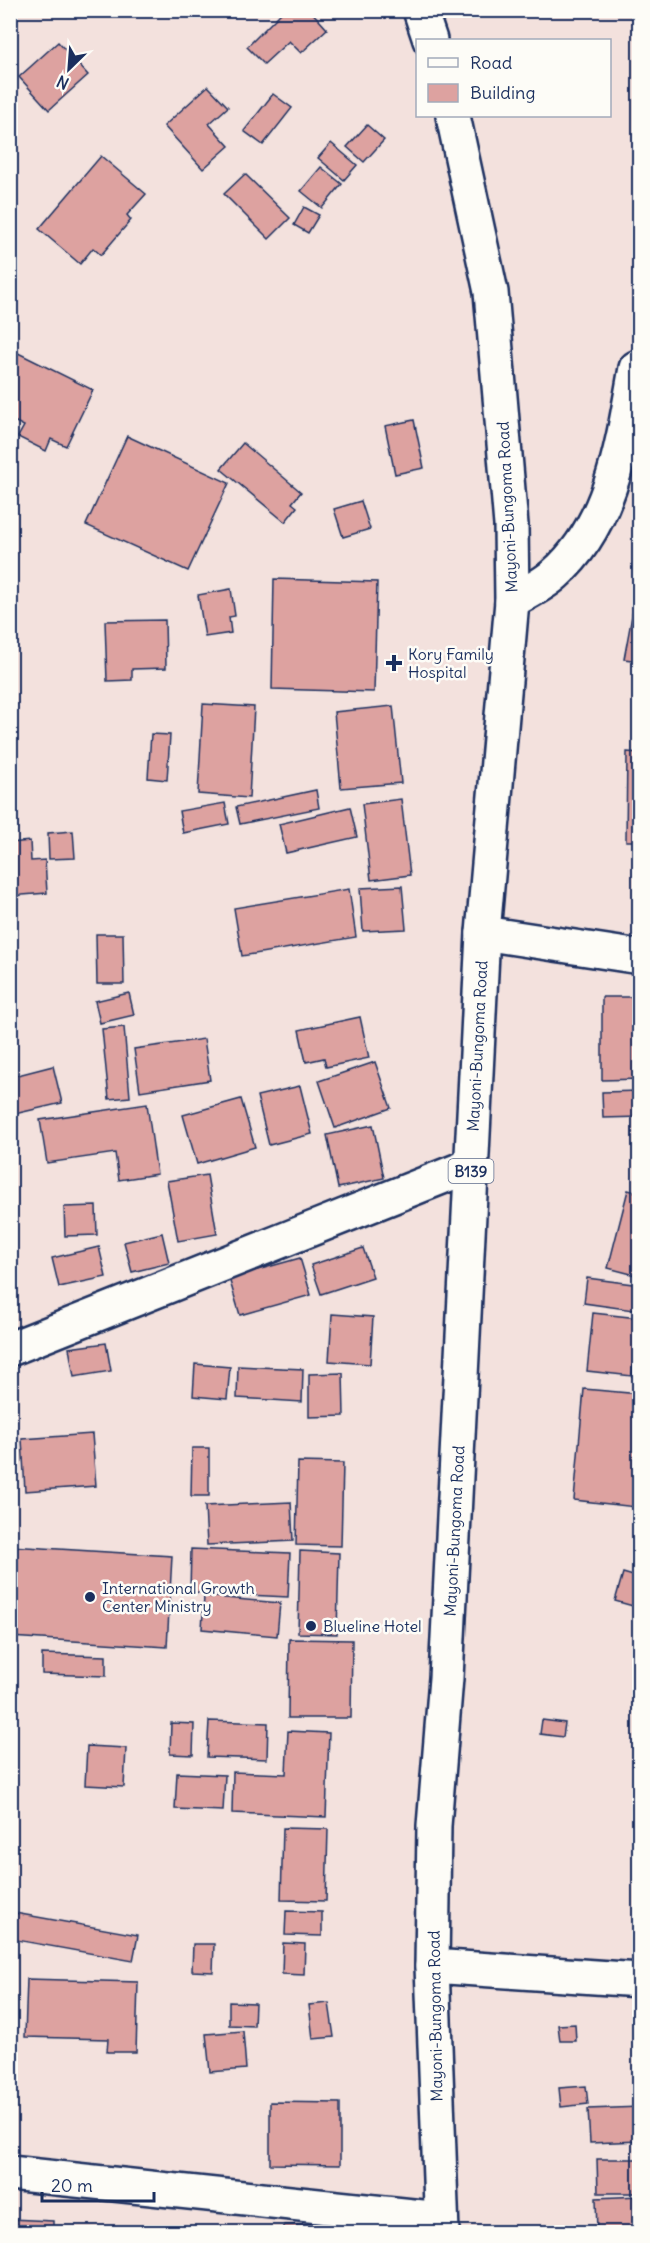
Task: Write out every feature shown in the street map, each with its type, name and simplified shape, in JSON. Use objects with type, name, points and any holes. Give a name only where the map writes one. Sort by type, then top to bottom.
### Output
[{"type":"main road","points":[[420,10],[430,39]]},
{"type":"main road","name":"Mayoni-Bungoma Road","points":[[442,2225],[432,1966],[434,1826],[446,1678],[483,933],[512,601],[511,525],[491,292],[453,117]]},
{"type":"main road","points":[[512,601],[555,574],[592,529],[618,466],[636,368],[639,366]]},
{"type":"main road","points":[[483,933],[639,957]]},
{"type":"main road","points":[[10,1349],[472,1165]]},
{"type":"main road","points":[[432,1966],[639,1980]]},
{"type":"main road","points":[[10,2173],[442,2225]]},
{"type":"building","points":[[284,10],[310,10],[327,29],[301,53],[289,41],[264,64],[247,47]]},
{"type":"building","points":[[58,42],[88,75],[49,110],[19,77]]},
{"type":"building","points":[[208,86],[228,107],[209,124],[229,146],[203,169],[164,126]]},
{"type":"building","points":[[273,94],[292,108],[263,145],[244,131]]},
{"type":"building","points":[[367,125],[384,140],[364,162],[347,147]]},
{"type":"building","points":[[331,143],[357,165],[344,180],[318,158]]},
{"type":"building","points":[[101,156],[146,194],[127,215],[131,220],[101,255],[93,248],[80,264],[39,229]]},
{"type":"building","points":[[321,167],[342,184],[322,208],[301,191]]},
{"type":"building","points":[[245,174],[290,218],[269,239],[224,194]]},
{"type":"building","points":[[304,207],[319,215],[308,233],[294,225]]},
{"type":"building","points":[[10,349],[93,390],[66,446],[51,439],[46,451],[18,437],[24,426],[10,419]]},
{"type":"building","points":[[414,420],[424,468],[395,474],[385,426]]},
{"type":"building","points":[[127,436],[229,483],[188,571],[86,525]]},
{"type":"building","points":[[243,443],[301,492],[292,503],[297,507],[285,522],[221,469]]},
{"type":"building","points":[[361,501],[370,529],[343,537],[334,509]]},
{"type":"building","points":[[274,579],[377,582],[374,692],[272,689]]},
{"type":"building","points":[[638,583],[640,584],[640,661],[624,659]]},
{"type":"building","points":[[231,589],[235,616],[229,617],[231,633],[205,637],[198,595]]},
{"type":"building","points":[[165,620],[166,668],[132,669],[132,680],[107,681],[105,621]]},
{"type":"building","points":[[203,704],[254,707],[249,798],[198,794]]},
{"type":"building","points":[[393,706],[401,783],[341,788],[334,712]]},
{"type":"building","points":[[151,734],[170,735],[167,780],[148,778]]},
{"type":"building","points":[[627,752],[640,753],[640,841],[626,841]]},
{"type":"building","points":[[316,790],[319,808],[240,824],[236,807]]},
{"type":"building","points":[[401,799],[410,875],[371,880],[362,804]]},
{"type":"building","points":[[225,803],[229,824],[183,833],[179,811]]},
{"type":"building","points":[[350,807],[357,837],[286,853],[279,824]]},
{"type":"building","points":[[73,831],[75,858],[49,859],[48,833]]},
{"type":"building","points":[[30,841],[31,861],[45,860],[47,893],[10,896],[10,843]]},
{"type":"building","points":[[402,886],[406,929],[363,931],[360,888]]},
{"type":"building","points":[[349,889],[356,937],[242,956],[234,908]]},
{"type":"building","points":[[96,934],[123,934],[124,984],[97,984]]},
{"type":"building","points":[[129,993],[134,1015],[100,1023],[95,1001]]},
{"type":"building","points":[[602,997],[640,997],[640,1079],[602,1080]]},
{"type":"building","points":[[360,1017],[369,1058],[326,1067],[324,1058],[306,1062],[299,1030]]},
{"type":"building","points":[[124,1027],[130,1097],[109,1099],[102,1029]]},
{"type":"building","points":[[204,1039],[210,1080],[140,1091],[134,1049]]},
{"type":"building","points":[[375,1062],[391,1108],[335,1128],[319,1081]]},
{"type":"building","points":[[53,1066],[62,1103],[10,1115],[10,1077]]},
{"type":"building","points":[[300,1086],[312,1134],[269,1145],[257,1096]]},
{"type":"building","points":[[640,1091],[640,1117],[603,1118],[602,1092]]},
{"type":"building","points":[[241,1099],[255,1147],[197,1164],[183,1115]]},
{"type":"building","points":[[147,1104],[157,1174],[119,1180],[115,1153],[47,1163],[40,1120]]},
{"type":"building","points":[[373,1125],[384,1178],[338,1188],[327,1135]]},
{"type":"building","points":[[207,1175],[217,1234],[178,1241],[167,1181]]},
{"type":"building","points":[[628,1190],[640,1193],[639,1276],[608,1268]]},
{"type":"building","points":[[96,1206],[97,1235],[65,1236],[64,1207]]},
{"type":"building","points":[[162,1233],[169,1263],[132,1272],[124,1242]]},
{"type":"building","points":[[99,1247],[106,1277],[59,1287],[52,1258]]},
{"type":"building","points":[[363,1248],[373,1277],[321,1294],[311,1265]]},
{"type":"building","points":[[300,1258],[311,1295],[240,1315],[229,1278]]},
{"type":"building","points":[[587,1278],[640,1285],[640,1311],[584,1303]]},
{"type":"building","points":[[593,1313],[638,1318],[632,1376],[587,1371]]},
{"type":"building","points":[[332,1314],[373,1317],[370,1364],[329,1361]]},
{"type":"building","points":[[106,1343],[111,1371],[74,1377],[69,1348]]},
{"type":"building","points":[[195,1364],[230,1367],[227,1399],[193,1396]]},
{"type":"building","points":[[238,1366],[303,1369],[302,1402],[237,1398]]},
{"type":"building","points":[[343,1373],[344,1416],[309,1417],[309,1374]]},
{"type":"building","points":[[584,1389],[640,1394],[640,1471],[636,1507],[574,1500]]},
{"type":"building","points":[[92,1434],[96,1486],[25,1491],[22,1439]]},
{"type":"building","points":[[192,1448],[209,1448],[209,1496],[191,1496]]},
{"type":"building","points":[[298,1462],[343,1463],[341,1546],[296,1545]]},
{"type":"building","points":[[291,1502],[293,1541],[207,1545],[205,1506]]},
{"type":"building","name":"International Growth Center Ministry","points":[[10,1546],[172,1556],[167,1647],[10,1637]]},
{"type":"building","points":[[191,1549],[290,1553],[288,1597],[190,1592]]},
{"type":"building","points":[[300,1551],[339,1553],[337,1634],[298,1633]]},
{"type":"building","points":[[623,1573],[640,1578],[640,1608],[615,1601]]},
{"type":"building","points":[[204,1596],[280,1603],[277,1636],[202,1629]]},
{"type":"building","points":[[289,1639],[352,1640],[351,1718],[288,1718]]},
{"type":"building","points":[[42,1654],[106,1656],[106,1676],[42,1674]]},
{"type":"building","points":[[542,1720],[565,1723],[563,1737],[540,1734]]},
{"type":"building","points":[[209,1721],[268,1723],[267,1759],[207,1757]]},
{"type":"building","points":[[171,1723],[194,1724],[193,1755],[170,1754]]},
{"type":"building","points":[[288,1731],[329,1733],[326,1817],[232,1813],[233,1772],[286,1774]]},
{"type":"building","points":[[87,1746],[126,1748],[124,1787],[85,1785]]},
{"type":"building","points":[[177,1773],[225,1775],[223,1811],[175,1809]]},
{"type":"building","points":[[283,1828],[328,1829],[326,1901],[281,1900]]},
{"type":"building","points":[[286,1911],[322,1912],[322,1936],[285,1935]]},
{"type":"building","points":[[15,1913],[138,1935],[133,1961],[11,1939]]},
{"type":"building","points":[[283,1943],[305,1944],[304,1975],[282,1974]]},
{"type":"building","points":[[193,1944],[214,1944],[213,1972],[192,1971]]},
{"type":"building","points":[[27,1979],[138,1982],[136,2052],[107,2052],[108,2039],[25,2037]]},
{"type":"building","points":[[229,2002],[255,2003],[254,2026],[229,2025]]},
{"type":"building","points":[[329,2003],[334,2037],[313,2039],[309,2005]]},
{"type":"building","points":[[575,2024],[576,2041],[560,2041],[558,2025]]},
{"type":"building","points":[[243,2031],[246,2069],[210,2072],[206,2034]]},
{"type":"building","points":[[586,2086],[588,2104],[561,2107],[559,2088]]},
{"type":"building","points":[[270,2102],[340,2103],[340,2165],[270,2164]]},
{"type":"building","points":[[640,2107],[640,2141],[590,2143],[588,2109]]},
{"type":"building","points":[[597,2159],[640,2159],[640,2193],[598,2193]]},
{"type":"building","points":[[640,2196],[640,2232],[597,2232],[596,2198]]},
{"type":"building","points":[[10,2219],[53,2221],[53,2232],[10,2232]]},
{"type":"building","points":[[341,2224],[341,2232],[284,2232],[284,2225]]},
{"type":"place","name":"Kory Family Hospital","points":[[394,663]]},
{"type":"place","name":"International Growth Center Ministry","points":[[90,1597]]},
{"type":"place","name":"Blueline Hotel","points":[[311,1626]]}]
